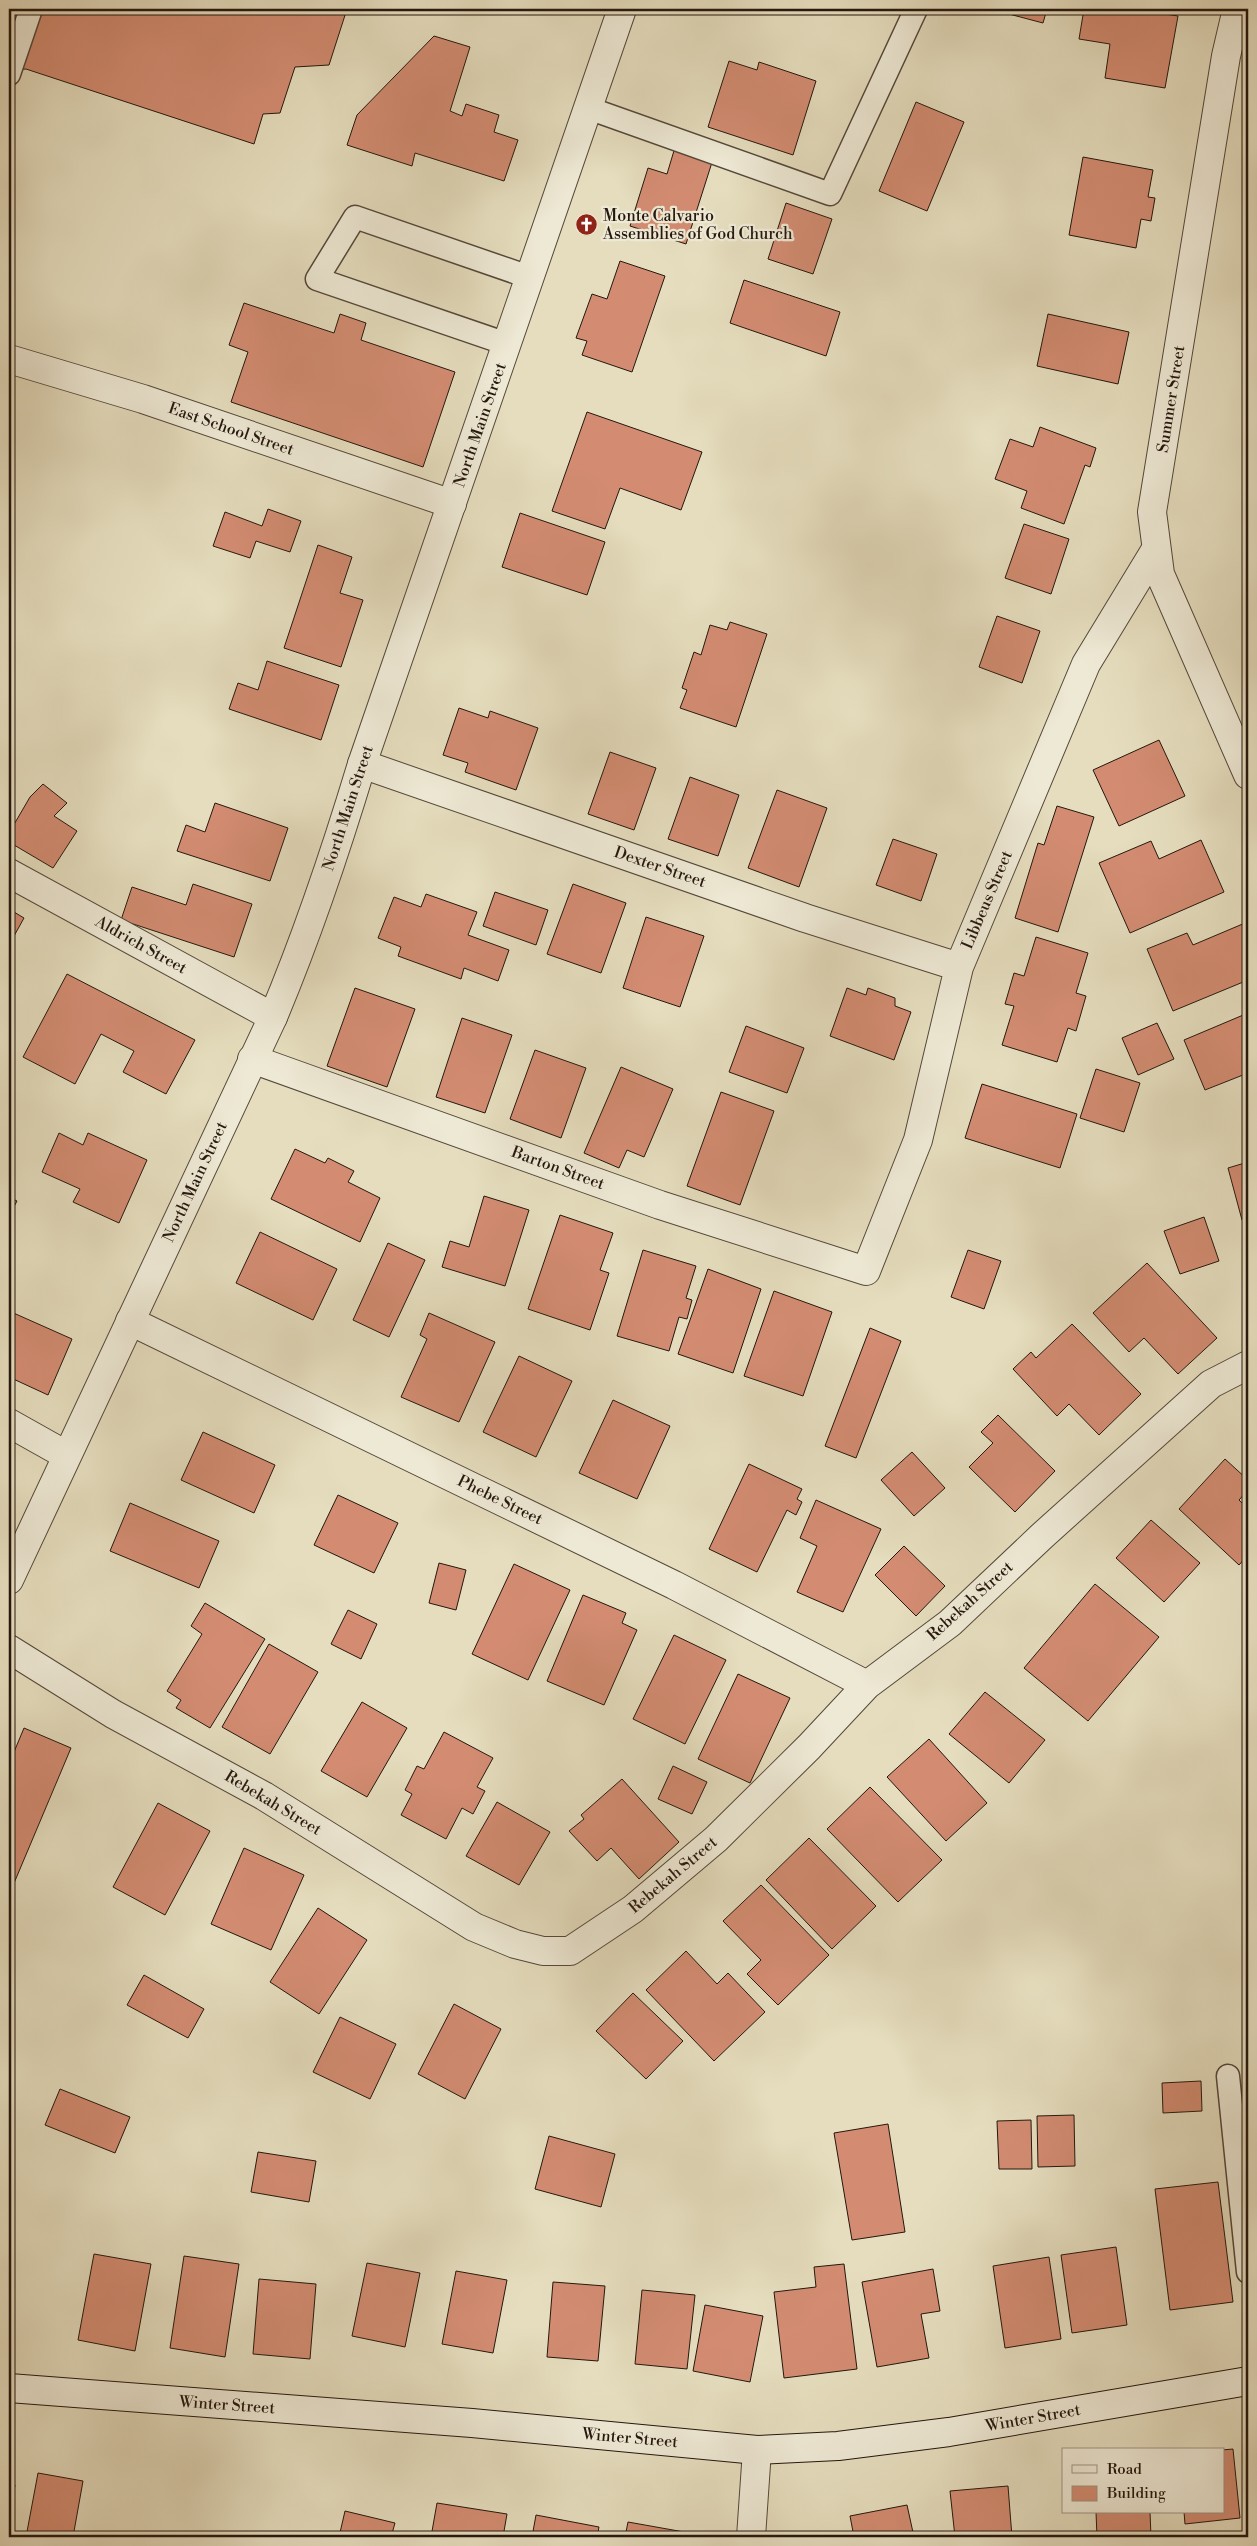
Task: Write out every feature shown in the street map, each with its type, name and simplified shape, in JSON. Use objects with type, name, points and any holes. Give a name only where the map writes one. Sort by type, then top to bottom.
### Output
[{"type":"street","name":"North Main Street","points":[[9,1580],[273,1017],[306,935],[362,764],[622,9]]},
{"type":"street","name":"Summer Street","points":[[1237,9],[1226,56],[1152,512],[1160,574],[1248,775]]},
{"type":"street","name":"East School Street","points":[[9,359],[143,399],[452,504]]},
{"type":"street","name":"Libbeus Street","points":[[866,1271],[918,1140],[959,968],[1086,664],[1156,549]]},
{"type":"street","name":"Dexter Street","points":[[362,764],[806,918],[959,968]]},
{"type":"street","name":"Aldrich Street","points":[[9,874],[273,1017]]},
{"type":"street","name":"Barton Street","points":[[252,1059],[660,1205],[866,1271]]},
{"type":"street","name":"Phebe Street","points":[[130,1321],[674,1585],[867,1685]]},
{"type":"street","name":"Rebekah Street","points":[[9,1649],[113,1714],[264,1796],[474,1927],[515,1944],[543,1951],[570,1951],[633,1909],[716,1839],[809,1747],[867,1685],[950,1623],[1042,1536],[1212,1384],[1248,1365]]},
{"type":"street","points":[[9,1423],[66,1455]]},
{"type":"street","name":"Winter Street","points":[[9,2388],[472,2423],[757,2450],[838,2446],[949,2432],[1248,2381]]},
{"type":"street","points":[[751,2537],[757,2450]]},
{"type":"lane","points":[[9,74],[31,9]]},
{"type":"lane","points":[[588,108],[830,194],[916,9]]},
{"type":"lane","points":[[507,344],[317,279],[355,217],[530,276]]},
{"type":"lane","points":[[1228,2076],[1248,2272]]},
{"type":"building","points":[[42,9],[347,9],[329,65],[295,67],[280,113],[263,114],[254,144],[26,69],[16,70]]},
{"type":"building","points":[[990,9],[1047,9],[1043,23]]},
{"type":"building","points":[[1084,9],[1134,9],[1178,16],[1165,88],[1105,78],[1110,44],[1079,39]]},
{"type":"building","points":[[434,36],[470,47],[450,111],[462,116],[466,104],[499,115],[494,132],[518,140],[504,181],[415,153],[412,166],[347,145],[357,115]]},
{"type":"building","points":[[729,61],[757,70],[759,62],[816,81],[793,155],[708,127]]},
{"type":"building","points":[[916,102],[964,122],[927,211],[879,191]]},
{"type":"building","points":[[676,144],[714,156],[686,244],[630,226],[648,168],[667,174]]},
{"type":"building","points":[[1083,157],[1153,170],[1148,197],[1155,198],[1151,221],[1141,219],[1136,248],[1069,235]]},
{"type":"building","points":[[786,203],[832,219],[813,274],[768,259]]},
{"type":"building","points":[[620,261],[665,276],[632,372],[582,355],[587,341],[576,338],[592,294],[607,299]]},
{"type":"building","points":[[744,280],[840,312],[826,356],[730,323]]},
{"type":"building","points":[[244,303],[334,333],[340,314],[366,323],[361,340],[455,372],[423,467],[231,402],[248,352],[229,345]]},
{"type":"building","points":[[1048,314],[1129,332],[1118,384],[1037,366]]},
{"type":"building","points":[[587,412],[702,452],[681,510],[620,488],[605,529],[552,511]]},
{"type":"building","points":[[1040,427],[1096,448],[1090,467],[1085,465],[1064,524],[1021,508],[1027,491],[995,479],[1010,439],[1033,447]]},
{"type":"building","points":[[268,509],[301,521],[290,552],[256,541],[250,558],[213,546],[225,512],[262,526]]},
{"type":"building","points":[[520,513],[605,542],[587,595],[502,567]]},
{"type":"building","points":[[1024,524],[1069,539],[1051,594],[1005,578]]},
{"type":"building","points":[[318,545],[352,557],[340,593],[363,600],[341,667],[284,648]]},
{"type":"building","points":[[997,616],[1040,631],[1022,683],[979,667]]},
{"type":"building","points":[[730,622],[767,634],[736,727],[680,708],[687,690],[682,688],[694,652],[701,655],[710,625],[727,630]]},
{"type":"building","points":[[267,661],[339,685],[321,740],[229,709],[238,683],[258,690]]},
{"type":"building","points":[[459,708],[488,718],[490,711],[538,728],[516,790],[465,772],[468,763],[443,755]]},
{"type":"building","points":[[1159,740],[1185,796],[1119,826],[1093,770]]},
{"type":"building","points":[[610,752],[656,768],[634,830],[588,814]]},
{"type":"building","points":[[690,777],[739,795],[718,856],[668,839]]},
{"type":"building","points":[[43,784],[67,803],[54,816],[77,831],[53,868],[9,842],[9,833],[30,797]]},
{"type":"building","points":[[777,790],[827,808],[799,887],[748,868]]},
{"type":"building","points":[[215,803],[288,828],[270,881],[177,851],[186,825],[205,832]]},
{"type":"building","points":[[1057,806],[1094,817],[1058,932],[1015,918],[1038,843],[1044,845]]},
{"type":"building","points":[[893,839],[937,854],[921,901],[876,885]]},
{"type":"building","points":[[1201,840],[1224,892],[1130,933],[1099,863],[1151,841],[1159,859]]},
{"type":"building","points":[[193,884],[252,904],[234,957],[121,920],[132,887],[186,905]]},
{"type":"building","points":[[573,884],[626,903],[601,973],[547,954]]},
{"type":"building","points":[[495,892],[548,910],[536,945],[483,926]]},
{"type":"building","points":[[426,894],[477,912],[468,935],[509,950],[498,981],[464,968],[461,979],[398,956],[401,947],[378,938],[394,897],[421,907]]},
{"type":"building","points":[[9,909],[24,918],[9,945]]},
{"type":"building","points":[[646,917],[704,936],[680,1007],[623,988]]},
{"type":"building","points":[[1245,923],[1248,931],[1248,980],[1173,1011],[1147,949],[1187,933],[1193,945]]},
{"type":"building","points":[[1036,937],[1088,953],[1076,993],[1086,996],[1076,1031],[1068,1028],[1057,1062],[1002,1045],[1014,1006],[1005,1004],[1014,973],[1024,976]]},
{"type":"building","points":[[67,974],[195,1040],[166,1094],[123,1072],[134,1051],[101,1034],[75,1084],[23,1057]]},
{"type":"building","points":[[355,988],[415,1009],[387,1087],[327,1066]]},
{"type":"building","points":[[847,988],[866,995],[868,988],[895,998],[895,1006],[911,1012],[894,1060],[830,1036]]},
{"type":"building","points":[[1248,1013],[1248,1073],[1205,1090],[1184,1040]]},
{"type":"building","points":[[462,1018],[512,1035],[485,1113],[436,1097]]},
{"type":"building","points":[[1157,1023],[1174,1059],[1138,1075],[1122,1038]]},
{"type":"building","points":[[746,1026],[804,1048],[787,1093],[729,1072]]},
{"type":"building","points":[[535,1050],[586,1068],[561,1138],[510,1119]]},
{"type":"building","points":[[621,1067],[673,1089],[644,1157],[627,1150],[619,1168],[584,1153]]},
{"type":"building","points":[[1096,1069],[1140,1083],[1124,1132],[1080,1118]]},
{"type":"building","points":[[982,1084],[1077,1114],[1060,1168],[965,1138]]},
{"type":"building","points":[[721,1092],[774,1111],[740,1205],[687,1186]]},
{"type":"building","points":[[59,1133],[83,1145],[88,1133],[147,1160],[119,1223],[73,1202],[80,1189],[42,1172]]},
{"type":"building","points":[[295,1149],[325,1163],[328,1158],[354,1171],[348,1182],[380,1198],[360,1242],[271,1199]]},
{"type":"building","points":[[1248,1162],[1248,1218],[1242,1220],[1228,1168]]},
{"type":"building","points":[[484,1196],[529,1210],[505,1286],[442,1267],[450,1241],[469,1247]]},
{"type":"building","points":[[9,1197],[17,1201],[9,1216]]},
{"type":"building","points":[[560,1215],[613,1233],[600,1270],[609,1273],[590,1330],[528,1309]]},
{"type":"building","points":[[1204,1217],[1219,1261],[1180,1274],[1164,1231]]},
{"type":"building","points":[[260,1232],[337,1269],[313,1320],[236,1283]]},
{"type":"building","points":[[388,1243],[425,1260],[389,1337],[353,1320]]},
{"type":"building","points":[[643,1250],[696,1266],[686,1298],[692,1300],[687,1319],[679,1317],[669,1351],[617,1336]]},
{"type":"building","points":[[968,1250],[1001,1261],[984,1309],[951,1297]]},
{"type":"building","points":[[1147,1263],[1217,1338],[1178,1374],[1144,1338],[1129,1352],[1093,1313]]},
{"type":"building","points":[[708,1269],[761,1289],[733,1373],[678,1354]]},
{"type":"building","points":[[774,1291],[832,1312],[803,1396],[744,1376]]},
{"type":"building","points":[[9,1311],[72,1339],[48,1395],[9,1377]]},
{"type":"building","points":[[429,1313],[495,1342],[459,1422],[401,1397],[427,1339],[420,1335]]},
{"type":"building","points":[[1072,1324],[1141,1394],[1099,1435],[1069,1404],[1057,1416],[1013,1369],[1031,1352],[1036,1358]]},
{"type":"building","points":[[870,1328],[901,1341],[856,1458],[825,1446]]},
{"type":"building","points":[[519,1356],[572,1381],[536,1457],[483,1432]]},
{"type":"building","points":[[613,1400],[670,1426],[637,1499],[579,1473]]},
{"type":"building","points":[[998,1415],[1055,1471],[1015,1512],[969,1467],[993,1443],[981,1432]]},
{"type":"building","points":[[203,1432],[275,1465],[254,1513],[181,1480]]},
{"type":"building","points":[[912,1452],[945,1488],[914,1516],[881,1480]]},
{"type":"building","points":[[1225,1459],[1248,1480],[1248,1490],[1239,1500],[1248,1509],[1248,1555],[1239,1565],[1179,1509]]},
{"type":"building","points":[[749,1464],[802,1489],[797,1499],[802,1502],[796,1515],[787,1510],[757,1572],[709,1549]]},
{"type":"building","points":[[338,1495],[398,1523],[374,1573],[314,1545]]},
{"type":"building","points":[[816,1500],[881,1529],[843,1612],[797,1592],[817,1546],[800,1538]]},
{"type":"building","points":[[130,1503],[219,1541],[199,1588],[110,1551]]},
{"type":"building","points":[[1151,1520],[1200,1563],[1164,1602],[1116,1558]]},
{"type":"building","points":[[904,1546],[945,1586],[916,1616],[875,1575]]},
{"type":"building","points":[[439,1563],[466,1570],[456,1610],[429,1603]]},
{"type":"building","points":[[514,1564],[570,1590],[528,1680],[472,1654]]},
{"type":"building","points":[[1095,1584],[1159,1637],[1088,1721],[1024,1668]]},
{"type":"building","points":[[583,1595],[626,1613],[622,1623],[637,1630],[604,1705],[547,1681]]},
{"type":"building","points":[[205,1603],[265,1639],[210,1728],[176,1708],[181,1700],[167,1691],[202,1634],[191,1626]]},
{"type":"building","points":[[348,1610],[377,1624],[361,1659],[331,1644]]},
{"type":"building","points":[[674,1635],[726,1660],[685,1744],[633,1719]]},
{"type":"building","points":[[269,1644],[318,1672],[270,1754],[222,1727]]},
{"type":"building","points":[[738,1674],[790,1698],[750,1783],[698,1759]]},
{"type":"building","points":[[985,1692],[1045,1740],[1009,1783],[949,1734]]},
{"type":"building","points":[[362,1702],[407,1728],[367,1797],[321,1771]]},
{"type":"building","points":[[24,1728],[71,1748],[9,1895],[9,1764]]},
{"type":"building","points":[[444,1732],[493,1758],[477,1787],[485,1791],[473,1814],[462,1808],[446,1839],[401,1815],[412,1794],[405,1790],[417,1766],[424,1769]]},
{"type":"building","points":[[929,1739],[987,1803],[946,1841],[887,1777]]},
{"type":"building","points":[[673,1766],[707,1782],[692,1814],[658,1799]]},
{"type":"building","points":[[622,1779],[679,1842],[639,1879],[611,1848],[597,1861],[569,1831],[584,1819],[581,1815]]},
{"type":"building","points":[[870,1787],[942,1860],[898,1902],[827,1829]]},
{"type":"building","points":[[497,1802],[550,1832],[519,1885],[466,1856]]},
{"type":"building","points":[[158,1803],[210,1831],[165,1915],[113,1887]]},
{"type":"building","points":[[809,1838],[876,1906],[832,1949],[766,1880]]},
{"type":"building","points":[[244,1848],[304,1875],[271,1950],[211,1924]]},
{"type":"building","points":[[761,1885],[829,1955],[778,2005],[747,1974],[761,1960],[723,1921]]},
{"type":"building","points":[[318,1908],[367,1940],[319,2014],[270,1982]]},
{"type":"building","points":[[686,1951],[717,1984],[728,1973],[765,2012],[714,2061],[646,1990]]},
{"type":"building","points":[[144,1975],[204,2009],[188,2038],[127,2005]]},
{"type":"building","points":[[633,1993],[683,2041],[646,2079],[596,2031]]},
{"type":"building","points":[[454,2004],[501,2029],[465,2099],[418,2074]]},
{"type":"building","points":[[340,2017],[396,2044],[370,2099],[313,2072]]},
{"type":"building","points":[[1201,2081],[1202,2111],[1163,2113],[1162,2083]]},
{"type":"building","points":[[60,2089],[130,2117],[115,2153],[45,2125]]},
{"type":"building","points":[[1074,2115],[1075,2166],[1038,2167],[1037,2116]]},
{"type":"building","points":[[1031,2120],[1032,2169],[999,2169],[997,2121]]},
{"type":"building","points":[[888,2124],[905,2232],[852,2240],[834,2133]]},
{"type":"building","points":[[549,2136],[615,2154],[601,2207],[535,2189]]},
{"type":"building","points":[[258,2152],[316,2161],[309,2202],[251,2192]]},
{"type":"building","points":[[1218,2182],[1233,2302],[1170,2310],[1155,2189]]},
{"type":"building","points":[[1116,2247],[1127,2325],[1072,2333],[1061,2255]]},
{"type":"building","points":[[94,2254],[151,2264],[135,2351],[78,2340]]},
{"type":"building","points":[[184,2256],[239,2264],[225,2357],[170,2348]]},
{"type":"building","points":[[1049,2257],[1061,2339],[1005,2348],[993,2266]]},
{"type":"building","points":[[367,2263],[420,2273],[405,2347],[352,2336]]},
{"type":"building","points":[[844,2264],[857,2369],[784,2378],[774,2292],[816,2287],[814,2267]]},
{"type":"building","points":[[933,2269],[940,2311],[921,2314],[929,2358],[877,2367],[862,2282]]},
{"type":"building","points":[[456,2271],[507,2280],[493,2353],[442,2344]]},
{"type":"building","points":[[259,2279],[316,2284],[310,2359],[253,2354]]},
{"type":"building","points":[[553,2282],[605,2286],[598,2361],[547,2357]]},
{"type":"building","points":[[642,2290],[695,2295],[687,2369],[635,2364]]},
{"type":"building","points":[[705,2305],[763,2316],[750,2382],[693,2371]]},
{"type":"building","points":[[1233,2449],[1240,2518],[1185,2524],[1184,2514],[1224,2514],[1224,2450]]},
{"type":"building","points":[[38,2473],[83,2481],[73,2537],[26,2537]]},
{"type":"building","points":[[9,2484],[15,2485],[9,2521]]},
{"type":"building","points":[[1008,2486],[1012,2537],[955,2537],[950,2491]]},
{"type":"building","points":[[437,2503],[507,2514],[503,2537],[431,2537]]},
{"type":"building","points":[[907,2505],[914,2537],[854,2537],[850,2516]]},
{"type":"building","points":[[345,2511],[395,2523],[391,2537],[339,2537]]},
{"type":"building","points":[[1096,2514],[1150,2514],[1151,2537],[1097,2537]]},
{"type":"building","points":[[536,2515],[599,2527],[597,2537],[532,2537]]},
{"type":"building","points":[[628,2522],[701,2535],[700,2537],[625,2537]]},
{"type":"place","name":"Monte Calvario Assemblies of God Church","points":[[587,225]]}]
